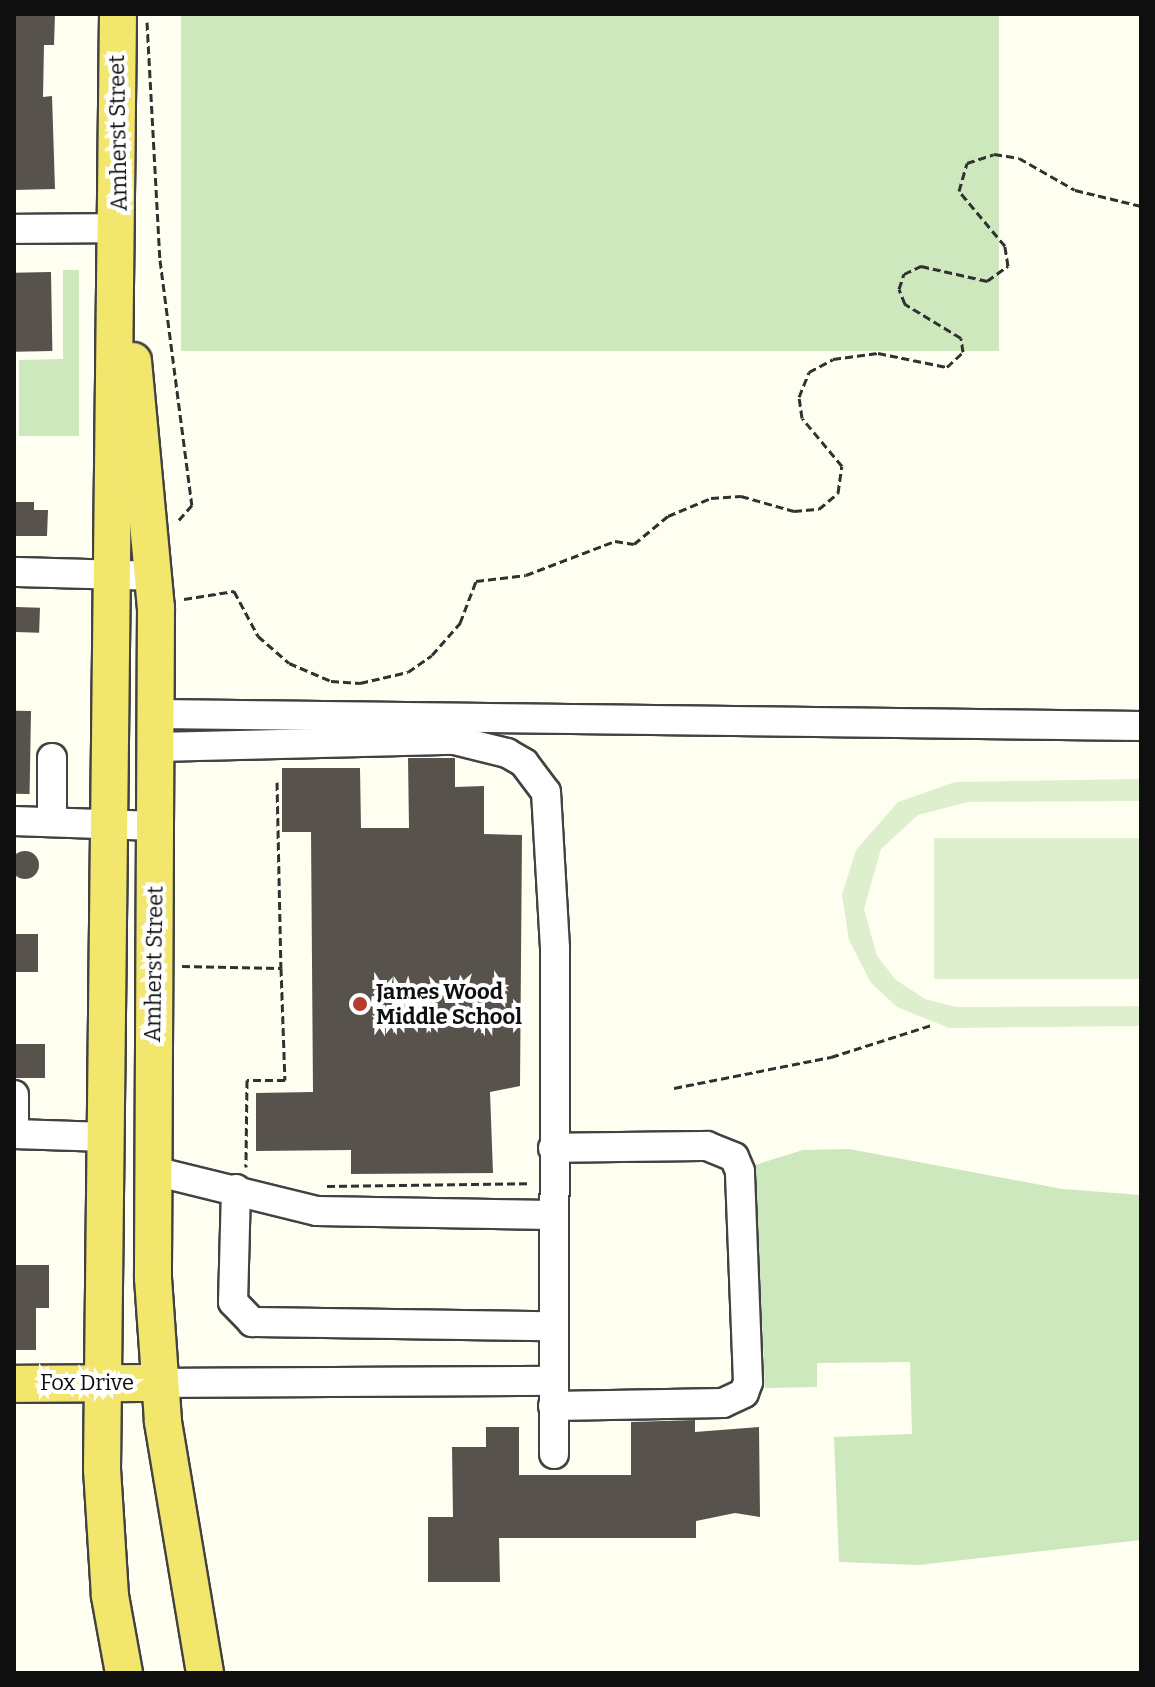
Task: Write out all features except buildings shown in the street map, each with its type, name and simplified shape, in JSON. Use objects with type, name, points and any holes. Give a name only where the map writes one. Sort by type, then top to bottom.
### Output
[{"type":"main road","name":"Amherst Street","points":[[118,14],[119,240],[111,577],[103,1384],[104,1538],[124,1673]]},
{"type":"main road","name":"Amherst Street","points":[[119,240],[154,576],[157,731],[154,1238],[159,1383],[177,1534],[205,1673]]},
{"type":"main road","points":[[110,676],[124,731],[134,742],[157,731]]},
{"type":"main road","points":[[106,1137],[125,1134],[133,1141],[154,1238]]},
{"type":"main road","name":"Fox Drive","points":[[14,1384],[159,1383]]},
{"type":"street","points":[[14,229],[119,240]]},
{"type":"street","points":[[14,572],[154,576]]},
{"type":"street","points":[[157,731],[1141,726]]},
{"type":"street","points":[[157,731],[454,740],[524,763],[551,809],[554,1454]]},
{"type":"street","points":[[52,758],[52,822]]},
{"type":"street","points":[[14,821],[156,826]]},
{"type":"street","points":[[14,1095],[14,1126]]},
{"type":"street","points":[[14,1134],[106,1137]]},
{"type":"street","points":[[159,1383],[552,1394],[723,1403],[744,1393],[748,1382],[740,1171],[734,1157],[707,1146],[553,1148]]},
{"type":"street","points":[[154,1171],[241,1180],[317,1211],[552,1215]]},
{"type":"street","points":[[241,1180],[233,1302],[252,1322],[552,1326]]},
{"type":"path","points":[[178,603],[234,591],[258,636],[289,663],[331,681],[373,681],[408,672],[432,655],[460,623],[476,581],[526,575],[615,541],[634,544],[668,516],[711,498],[741,496],[794,511],[819,509],[838,493],[842,466],[802,418],[799,397],[809,372],[833,359],[878,353],[947,367],[963,352],[961,338],[905,304],[899,289],[904,274],[921,266],[987,281],[1008,266],[1005,246],[959,191],[967,163],[994,154],[1019,158],[1075,190],[1141,206]]},
{"type":"path","points":[[241,1180],[247,1080],[285,1080],[277,782]]},
{"type":"path","points":[[178,966],[281,968]]},
{"type":"path","points":[[674,1088],[831,1057],[931,1025]]},
{"type":"path","points":[[323,1186],[533,1183],[533,1169]]},
{"type":"green space","points":[[181,14],[999,14],[999,351],[181,351]]},
{"type":"green space","points":[[63,270],[79,270],[79,436],[19,436],[19,360],[63,359]]},
{"type":"green space","points":[[1141,779],[1141,801],[968,802],[918,815],[881,849],[864,909],[877,956],[896,980],[925,999],[956,1007],[1141,1006],[1141,1026],[949,1028],[897,1007],[871,983],[849,940],[842,895],[856,850],[898,802],[955,782]]},
{"type":"green space","points":[[934,838],[1141,838],[1141,979],[934,979]]},
{"type":"green space","points":[[849,1149],[1062,1189],[1141,1195],[1141,1540],[919,1565],[839,1562],[834,1437],[912,1434],[910,1362],[817,1363],[817,1387],[765,1388],[755,1165],[803,1150]]},
{"type":"place","name":"James Wood Middle School","points":[[360,1004]]}]
